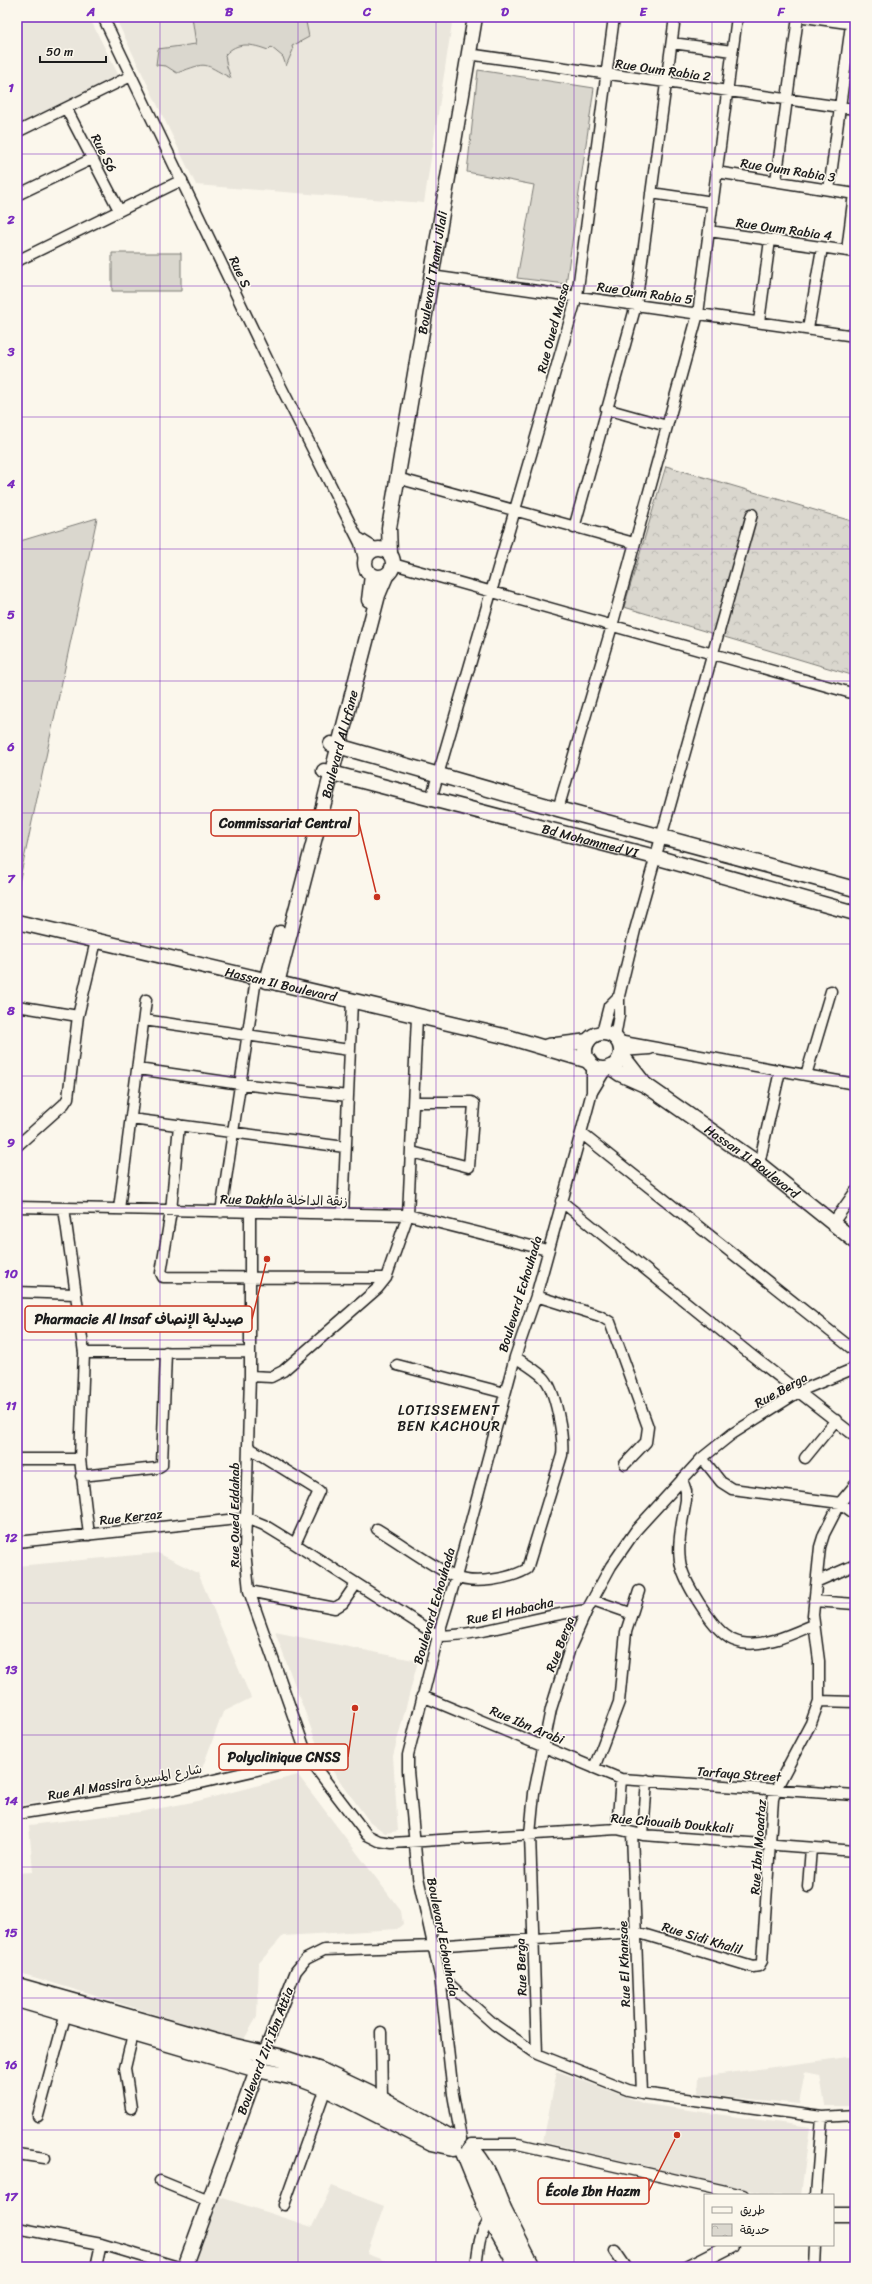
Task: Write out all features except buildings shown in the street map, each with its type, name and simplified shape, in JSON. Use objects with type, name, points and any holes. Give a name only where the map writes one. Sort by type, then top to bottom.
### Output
[{"type":"main road","points":[[17,1986],[322,2071],[382,2100],[463,2146],[480,2159],[488,2172],[498,2215],[518,2267]]},
{"type":"main road","points":[[17,1999],[132,2034],[257,2069],[300,2078],[326,2088],[432,2142],[463,2146]]},
{"type":"main road","points":[[498,2215],[532,2267]]},
{"type":"street","name":"Rue S","points":[[103,17],[270,365],[357,537],[368,569]]},
{"type":"street","name":"Boulevard Thami Jilali","points":[[385,558],[397,478],[475,17]]},
{"type":"street","name":"Rue Oued Massa","points":[[431,800],[492,590],[513,511],[577,296],[614,17]]},
{"type":"street","points":[[574,528],[636,305],[675,17]]},
{"type":"street","points":[[558,809],[612,626],[698,314],[737,17]]},
{"type":"street","points":[[776,181],[798,17]]},
{"type":"street","points":[[804,17],[853,22],[829,190]]},
{"type":"street","points":[[672,43],[732,51]]},
{"type":"street","name":"Rue Oum Rabia 2","points":[[468,54],[855,110]]},
{"type":"street","points":[[17,132],[131,76]]},
{"type":"street","name":"Rue S6","points":[[66,108],[119,210]]},
{"type":"street","points":[[17,195],[92,159]]},
{"type":"street","name":"Rue Oum Rabia 3","points":[[716,172],[855,194]]},
{"type":"street","points":[[17,261],[182,180]]},
{"type":"street","points":[[652,193],[712,202]]},
{"type":"street","points":[[851,252],[855,194]]},
{"type":"street","name":"Rue Oum Rabia 4","points":[[709,231],[851,252]]},
{"type":"street","points":[[759,322],[770,240]]},
{"type":"street","points":[[808,329],[822,248]]},
{"type":"street","name":"Rue Oum Rabia 5","points":[[431,276],[855,336]]},
{"type":"street","points":[[606,409],[667,426]]},
{"type":"street","points":[[397,478],[574,528],[634,543]]},
{"type":"street","points":[[616,1043],[619,1015],[619,996],[661,835],[711,654],[752,514]]},
{"type":"street","points":[[357,537],[385,558]]},
{"type":"street","points":[[385,558],[381,577],[368,569],[370,552],[385,558],[612,626],[855,694]]},
{"type":"street","name":"Boulevard Al Irfane","points":[[335,745],[378,595],[385,558]]},
{"type":"street","name":"Boulevard Al Irfane","points":[[267,981],[335,745],[371,593],[368,569]]},
{"type":"street","name":"Bd Mohammed VI","points":[[335,745],[558,809],[661,835],[855,889]]},
{"type":"street","name":"Bd Mohammed VI","points":[[328,772],[655,857],[855,912]]},
{"type":"street","name":"Hassan II Boulevard","points":[[17,922],[417,1017],[495,1033],[544,1047],[590,1063]]},
{"type":"street","points":[[17,1146],[64,1104],[68,1098],[78,1016],[96,941]]},
{"type":"street","points":[[221,1212],[248,1034],[267,981]]},
{"type":"street","points":[[806,1075],[831,991]]},
{"type":"street","points":[[619,996],[609,1006],[616,1043],[618,1062],[608,1068],[590,1063],[586,1053],[588,1041],[593,1036],[616,1043],[662,1048],[855,1084]]},
{"type":"street","points":[[119,1209],[146,1000]]},
{"type":"street","points":[[343,1214],[352,1001]]},
{"type":"street","points":[[17,1006],[78,1016]]},
{"type":"street","points":[[250,1376],[271,1377],[283,1371],[378,1288],[386,1278],[408,1215],[417,1017]]},
{"type":"street","points":[[144,1020],[248,1034],[349,1050]]},
{"type":"street","name":"Hassan II Boulevard","points":[[544,1047],[588,1041]]},
{"type":"street","name":"Hassan II Boulevard","points":[[616,1043],[647,1086]]},
{"type":"street","name":"Boulevard Echouhada","points":[[590,1063],[592,1092]]},
{"type":"street","name":"Hassan II Boulevard","points":[[608,1068],[647,1086],[759,1164],[855,1241]]},
{"type":"street","name":"Boulevard Echouhada","points":[[463,2146],[457,2128],[440,1976],[418,1878],[408,1755],[438,1636],[456,1577],[505,1393],[515,1357],[536,1296],[547,1250],[592,1092],[608,1068]]},
{"type":"street","points":[[138,1069],[240,1084],[348,1096]]},
{"type":"street","points":[[759,1164],[780,1071]]},
{"type":"street","points":[[412,1152],[469,1167],[474,1104],[471,1102],[414,1102]]},
{"type":"street","points":[[131,1119],[345,1146]]},
{"type":"street","points":[[179,1125],[171,1210],[161,1275],[165,1277],[386,1278]]},
{"type":"street","points":[[581,1133],[855,1351]]},
{"type":"street","points":[[833,1223],[855,1192]]},
{"type":"street","points":[[561,1201],[750,1354],[800,1391],[855,1436]]},
{"type":"street","name":"Rue Dakhla زنقة الداخلة","points":[[17,1207],[408,1215],[547,1250]]},
{"type":"street","points":[[64,1208],[74,1294],[84,1353],[80,1459],[89,1535]]},
{"type":"street","name":"Rue Oued Eddahab","points":[[250,1212],[250,1376],[245,1551],[250,1591],[308,1758],[367,1834],[379,1841],[414,1841]]},
{"type":"street","points":[[17,1292],[74,1294]]},
{"type":"street","points":[[536,1296],[594,1314],[610,1322],[648,1427],[646,1442],[625,1464]]},
{"type":"street","points":[[81,1476],[157,1468],[162,1465],[166,1352]]},
{"type":"street","points":[[84,1353],[250,1352]]},
{"type":"street","points":[[377,1529],[456,1577],[474,1580],[494,1578],[516,1574],[527,1569],[562,1455],[563,1444],[550,1386],[542,1376],[515,1357]]},
{"type":"street","points":[[397,1365],[505,1393]]},
{"type":"street","name":"Rue Berga","points":[[537,2054],[530,1834],[534,1793],[542,1745],[551,1709],[568,1656],[587,1610],[611,1566],[636,1530],[682,1478],[702,1458],[732,1434],[800,1391],[855,1368]]},
{"type":"street","points":[[805,1458],[836,1420]]},
{"type":"street","points":[[248,1448],[319,1491],[295,1544]]},
{"type":"street","points":[[702,1458],[721,1482],[732,1489],[840,1503],[855,1514]]},
{"type":"street","points":[[17,1459],[80,1459]]},
{"type":"street","points":[[682,1478],[686,1491],[686,1500],[679,1559],[681,1571],[695,1597],[719,1629],[728,1638],[742,1643],[755,1643],[791,1634],[813,1625]]},
{"type":"street","name":"Rue Ibn Moaataz","points":[[760,1966],[762,1961],[776,1789],[811,1723],[819,1701],[819,1661],[813,1625],[814,1601],[818,1581],[821,1541],[840,1503],[855,1486]]},
{"type":"street","points":[[247,1518],[264,1525],[295,1544],[438,1636]]},
{"type":"street","name":"Rue Kerzaz","points":[[17,1542],[247,1518]]},
{"type":"street","points":[[818,1581],[855,1565]]},
{"type":"street","points":[[250,1591],[335,1608],[343,1603],[356,1584]]},
{"type":"street","points":[[594,1768],[619,1702],[624,1644],[630,1613],[639,1591]]},
{"type":"street","points":[[592,1600],[630,1613]]},
{"type":"street","points":[[814,1601],[855,1604]]},
{"type":"street","name":"Rue El Habacha","points":[[438,1636],[465,1634],[587,1610]]},
{"type":"street","name":"Rue Ibn Arabi","points":[[422,1696],[621,1779]]},
{"type":"street","points":[[819,1701],[855,1702]]},
{"type":"street","name":"Rue Al Massira شارع المسيرة","points":[[17,1814],[175,1789],[308,1758]]},
{"type":"street","points":[[617,1829],[621,1779]]},
{"type":"street","name":"Tarfaya Street","points":[[621,1779],[855,1795]]},
{"type":"street","points":[[643,1835],[647,1780]]},
{"type":"street","name":"Rue Chouaib Doukkali","points":[[414,1841],[617,1829],[643,1835],[855,1851]]},
{"type":"street","name":"Rue El Khansae","points":[[632,1833],[642,2093]]},
{"type":"street","points":[[808,1887],[811,1848]]},
{"type":"street","name":"Boulevard Ziri Ibn Attia","points":[[185,2267],[257,2069],[296,1971],[312,1955],[324,1950],[433,1946],[636,1932]]},
{"type":"street","name":"Rue Sidi Khalil","points":[[636,1932],[753,1967],[760,1966]]},
{"type":"street","points":[[440,1976],[491,2021],[537,2054],[584,2073],[642,2093],[822,2117],[855,2115]]},
{"type":"street","points":[[38,2116],[66,2013]]},
{"type":"street","points":[[381,2032],[382,2100]]},
{"type":"street","points":[[131,2108],[125,2068],[132,2034]]},
{"type":"street","points":[[284,2205],[326,2088]]},
{"type":"street","points":[[816,2194],[822,2117]]},
{"type":"street","points":[[463,2146],[518,2144],[739,2194]]},
{"type":"street","points":[[17,2154],[45,2158]]},
{"type":"street","points":[[160,2181],[209,2201]]},
{"type":"street","points":[[834,2214],[855,2214]]},
{"type":"street","points":[[476,2267],[481,2239],[498,2215]]},
{"type":"street","points":[[17,2228],[100,2244],[178,2267]]},
{"type":"street","points":[[96,2267],[100,2244]]},
{"type":"street","points":[[689,2267],[730,2246]]},
{"type":"street","points":[[815,2267],[816,2246]]},
{"type":"street","points":[[615,2251],[626,2267]]},
{"type":"shaded area","points":[[17,17],[89,17],[120,78],[17,124]]},
{"type":"shaded area","points":[[115,17],[453,17],[424,203],[196,185]]},
{"type":"shaded area","points":[[158,1553],[198,1573],[251,1698],[223,1712],[200,1774],[17,1806],[17,1566]]},
{"type":"shaded area","points":[[275,1632],[418,1661],[393,1756],[398,1831],[385,1833],[369,1821],[321,1755]]},
{"type":"shaded area","points":[[298,1775],[401,1911],[403,1924],[397,1929],[283,1936],[259,1963],[257,2017],[243,2041],[17,1972],[17,1873],[33,1872],[29,1825],[140,1812],[198,1801]]},
{"type":"shaded area","points":[[855,2056],[855,2106],[825,2106],[820,2075],[805,2072],[799,2104],[698,2094],[699,2077]]},
{"type":"shaded area","points":[[557,2071],[645,2104],[810,2127],[801,2194],[766,2194],[543,2142]]},
{"type":"shaded area","points":[[332,2186],[384,2206],[367,2254],[401,2267],[194,2267],[220,2197],[312,2227]]},
{"type":"green space","points":[[192,17],[305,17],[309,37],[292,46],[293,50],[286,66],[283,57],[271,47],[268,50],[251,45],[235,47],[225,55],[231,78],[205,65],[177,73],[166,66],[156,65],[158,49],[196,44]]},
{"type":"green space","points":[[478,70],[594,88],[566,284],[517,278],[534,185],[467,172]]},
{"type":"green space","points":[[112,253],[181,253],[181,291],[112,291]]},
{"type":"green space","points":[[666,466],[855,522],[855,676],[624,607]]},
{"type":"green space","points":[[97,518],[17,892],[17,542]]},
{"type":"place","name":"Commissariat Central","points":[[377,897]]},
{"type":"place","name":"Pharmacie Al Insaf صيدلية الإنصاف","points":[[267,1259]]},
{"type":"place","name":"Polyclinique CNSS","points":[[355,1708]]},
{"type":"place","name":"École Ibn Hazm","points":[[677,2135]]},
{"type":"district","name":"LOTISSEMENT BEN KACHOUR","points":[[449,1418]]}]
